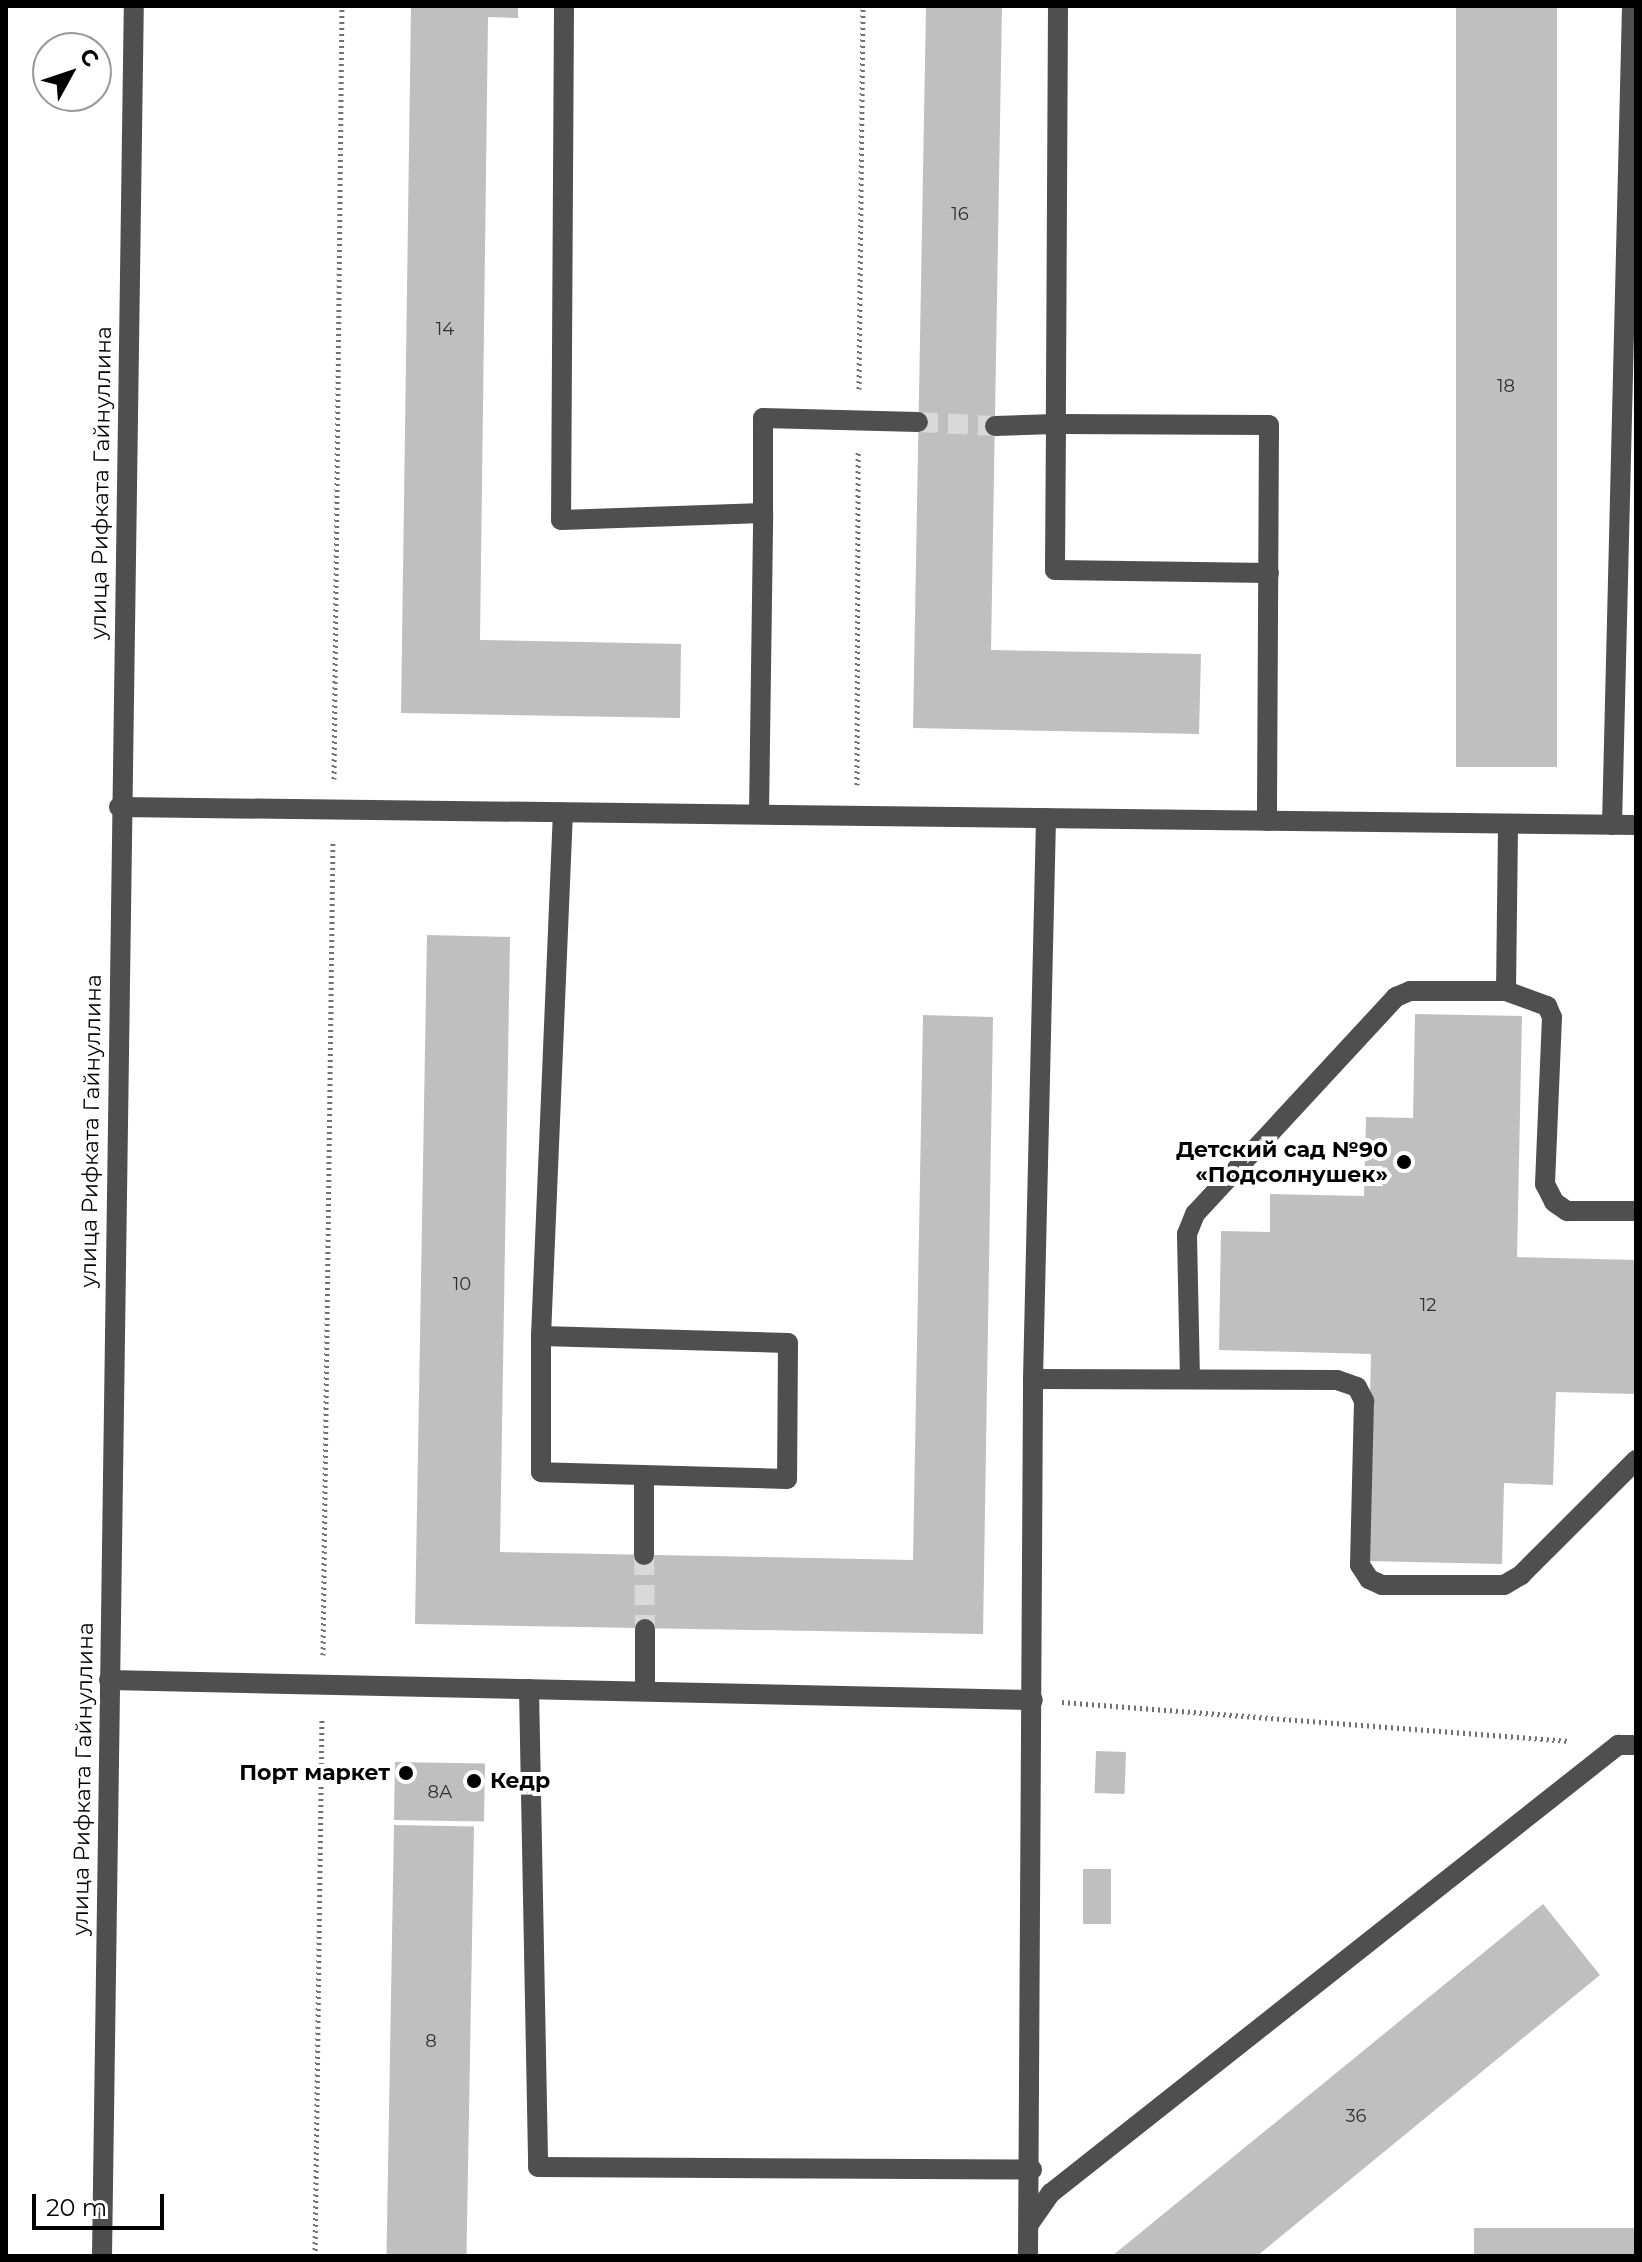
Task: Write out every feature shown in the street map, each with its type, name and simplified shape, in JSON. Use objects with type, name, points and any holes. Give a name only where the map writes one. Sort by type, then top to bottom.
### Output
[{"type":"street","name":"улица Рифката Гайнуллина","points":[[102,2256],[119,807],[134,6]]},
{"type":"street","points":[[564,6],[561,520],[763,513]]},
{"type":"street","points":[[1058,6],[1055,570],[1269,573]]},
{"type":"street","points":[[1612,825],[1632,6]]},
{"type":"street","points":[[759,814],[763,418],[918,422]]},
{"type":"street","points":[[995,426],[1269,425],[1267,821]]},
{"type":"street","points":[[119,807],[1636,825]]},
{"type":"street","points":[[541,1336],[788,1343],[787,1479],[644,1478],[541,1472],[541,1336],[563,812]]},
{"type":"street","points":[[1028,2256],[1032,2170],[1033,1379],[1046,818]]},
{"type":"street","points":[[1506,991],[1508,824]]},
{"type":"street","points":[[1190,1379],[1187,1234],[1195,1214],[1396,997],[1410,991],[1506,991],[1536,998],[1552,1017],[1545,1184],[1554,1202],[1567,1211],[1636,1211]]},
{"type":"street","points":[[1033,1379],[1337,1380],[1357,1387],[1364,1401],[1360,1565],[1369,1579],[1382,1585],[1504,1585],[1521,1575],[1636,1460]]},
{"type":"street","points":[[644,1478],[644,1555]]},
{"type":"street","points":[[645,1629],[645,1691]]},
{"type":"street","points":[[109,1680],[1033,1700]]},
{"type":"street","points":[[529,1689],[538,2167],[1032,2170]]},
{"type":"street","points":[[1029,2224],[1051,2193],[1627,1745]]},
{"type":"path","points":[[315,2256],[342,6]]},
{"type":"path","points":[[1033,1700],[1627,1745]]},
{"type":"building","points":[[411,6],[518,6],[518,18],[488,17],[480,640],[681,644],[680,718],[401,713]]},
{"type":"building","points":[[926,6],[1002,6],[991,650],[1201,654],[1199,734],[913,728]]},
{"type":"building","points":[[1456,6],[1557,6],[1557,767],[1456,767]]},
{"type":"building","points":[[427,935],[510,937],[500,1552],[913,1560],[923,1015],[993,1017],[983,1634],[415,1624]]},
{"type":"building","points":[[1415,1014],[1522,1016],[1517,1257],[1636,1260],[1636,1394],[1556,1392],[1553,1485],[1504,1483],[1502,1564],[1366,1561],[1371,1354],[1219,1350],[1221,1231],[1270,1232],[1270,1194],[1364,1196],[1366,1117],[1413,1118]]},
{"type":"building","points":[[1096,1751],[1126,1752],[1125,1794],[1095,1793]]},
{"type":"building","points":[[395,1762],[485,1764],[484,1822],[394,1820]]},
{"type":"building","points":[[394,1825],[474,1826],[466,2256],[386,2256]]},
{"type":"building","points":[[1083,1869],[1111,1869],[1111,1924],[1083,1924]]},
{"type":"building","points":[[1543,1904],[1600,1975],[1257,2256],[1112,2256]]},
{"type":"building","points":[[1474,2228],[1636,2228],[1636,2256],[1474,2256]]},
{"type":"tunnel","points":[[918,422],[995,426]]},
{"type":"tunnel","points":[[644,1555],[645,1629]]},
{"type":"place","name":"Детский сад №90 «Подсолнушек»","points":[[1404,1162]]},
{"type":"place","name":"Порт маркет","points":[[406,1773]]},
{"type":"place","name":"Кедр","points":[[474,1781]]}]
